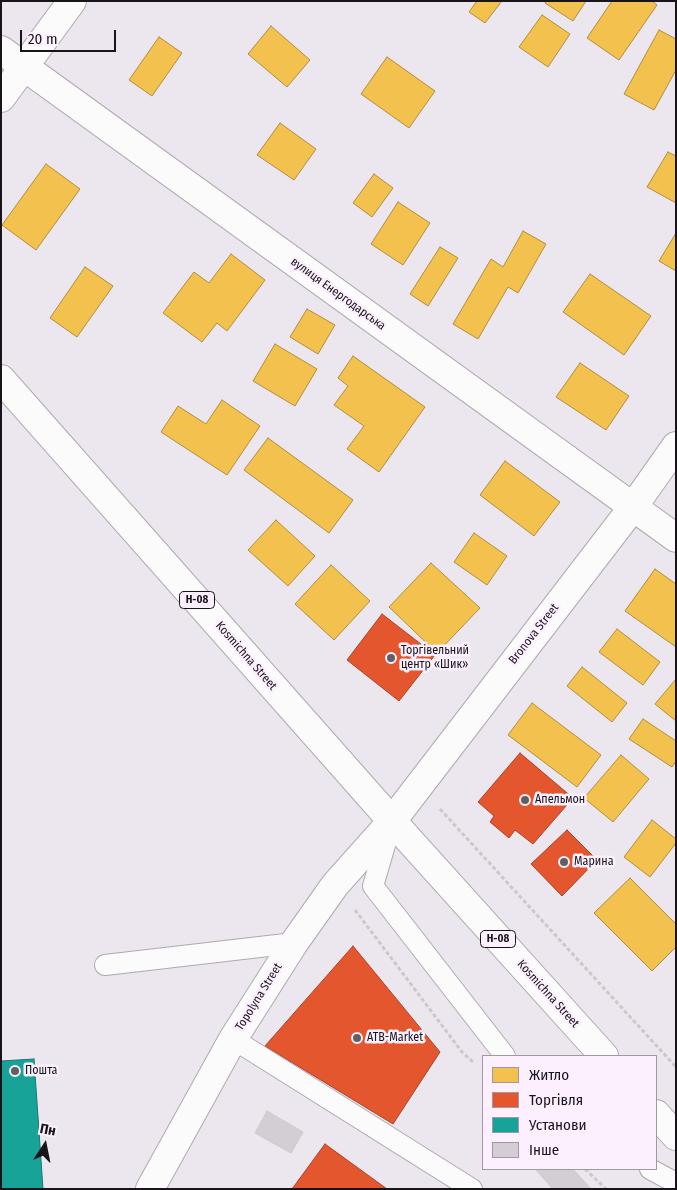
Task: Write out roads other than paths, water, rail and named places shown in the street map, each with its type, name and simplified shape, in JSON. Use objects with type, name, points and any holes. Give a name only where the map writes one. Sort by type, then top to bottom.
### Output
[{"type":"street","points":[[1,98],[72,1]]},
{"type":"street","name":"вулиця Енергодарська","points":[[1,50],[676,538]]},
{"type":"street","name":"Kosmichna Street","points":[[1,378],[392,821],[603,1055]]},
{"type":"street","name":"Bronova Street","points":[[392,821],[632,507],[676,446]]},
{"type":"street","name":"Topolyna Street","points":[[150,1189],[233,1039],[294,943],[335,885],[392,821]]},
{"type":"street","points":[[657,1115],[676,1136]]},
{"type":"lane","points":[[392,821],[373,886],[504,1055]]},
{"type":"lane","points":[[105,965],[294,943]]},
{"type":"lane","points":[[233,1039],[472,1189]]},
{"type":"lane","points":[[652,1170],[676,1183]]},
{"type":"place","name":"Торгівельний центр «Шик»","points":[[391,658]]},
{"type":"place","name":"Апельмон","points":[[525,800]]},
{"type":"place","name":"Марина","points":[[564,862]]},
{"type":"place","name":"ATB-Market","points":[[357,1038]]},
{"type":"place","name":"Пошта","points":[[15,1071]]}]
